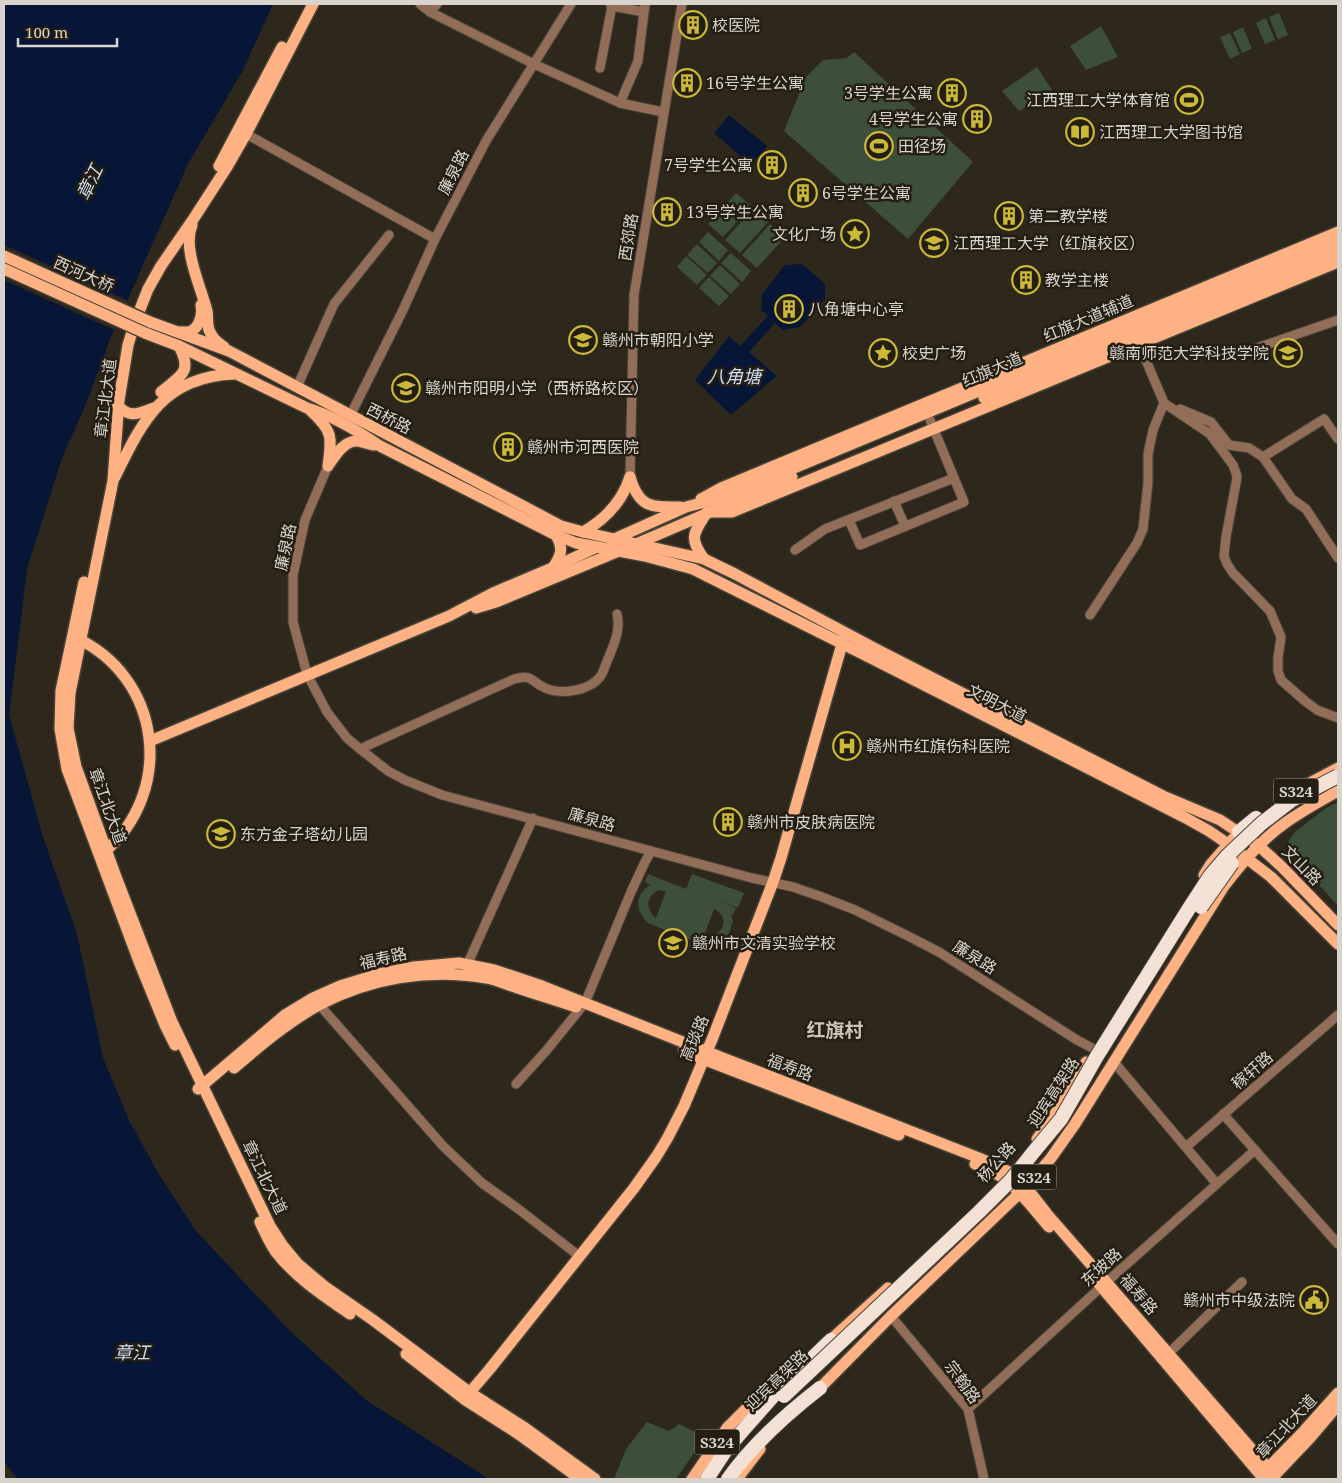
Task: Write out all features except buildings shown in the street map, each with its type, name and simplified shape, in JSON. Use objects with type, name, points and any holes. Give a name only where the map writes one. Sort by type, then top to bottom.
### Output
[{"type":"highway","name":"迎宾高架路","points":[[712,1479],[730,1453],[760,1422],[984,1218],[1042,1156],[1067,1123],[1103,1061],[1195,915],[1234,860],[1266,829],[1296,807],[1338,784]]},
{"type":"highway","name":"S324","points":[[1239,832],[1256,818]]},
{"type":"highway","points":[[728,1479],[751,1450],[760,1422],[774,1395],[831,1340]]},
{"type":"highway","points":[[707,1479],[726,1450],[760,1422],[787,1414],[820,1388]]},
{"type":"highway","name":"迎宾高架路","points":[[721,1479],[740,1454],[760,1422]]},
{"type":"main road","name":"章江北大道","points":[[110,480],[117,402],[128,345],[135,322],[155,276],[166,257],[227,167],[242,132],[305,4]]},
{"type":"main road","name":"章江北大道","points":[[313,4],[242,132],[190,214],[161,253],[128,319],[121,342],[114,464],[77,638],[61,691],[60,729],[67,769],[201,1091],[270,1226],[283,1246],[298,1264],[324,1286],[373,1320],[464,1393],[580,1479]]},
{"type":"main road","points":[[194,218],[189,230],[190,249],[207,312],[208,328],[214,339],[229,351]]},
{"type":"main road","name":"红旗大道辅道","points":[[686,507],[721,488],[1338,232]]},
{"type":"main road","name":"红旗大道","points":[[449,616],[493,593],[657,519],[686,507],[733,493],[1338,242]]},
{"type":"main road","points":[[166,257],[180,251],[186,257],[202,310],[201,318],[192,330],[187,332],[175,331]]},
{"type":"main road","name":"红旗大道","points":[[449,616],[496,602],[636,544],[707,512],[931,425],[1137,340],[1338,251]]},
{"type":"main road","name":"西河大桥","points":[[4,256],[148,327]]},
{"type":"main road","points":[[1137,340],[1338,262]]},
{"type":"main road","name":"西河大桥","points":[[4,269],[148,327]]},
{"type":"main road","name":"西桥路","points":[[148,327],[175,331],[229,351],[561,526],[636,544]]},
{"type":"main road","name":"西桥路","points":[[148,327],[179,346],[308,408],[323,413],[364,435],[380,446],[556,535],[576,543],[619,551]]},
{"type":"main road","points":[[114,464],[148,409],[183,372],[186,362],[179,346]]},
{"type":"main road","points":[[110,480],[133,442],[148,409],[193,381],[218,374],[236,374]]},
{"type":"main road","points":[[117,402],[131,410],[148,409]]},
{"type":"main road","points":[[308,408],[326,426],[330,434],[331,444],[328,466]]},
{"type":"main road","points":[[328,466],[341,448],[351,442],[358,441],[380,446]]},
{"type":"main road","points":[[630,477],[636,494],[653,507],[686,507]]},
{"type":"main road","points":[[583,532],[601,520],[623,496],[630,477]]},
{"type":"main road","points":[[704,559],[694,544],[694,536],[707,512]]},
{"type":"main road","points":[[552,568],[561,553],[560,542],[556,535]]},
{"type":"main road","name":"文明大道","points":[[636,544],[704,559],[735,574],[840,636],[1184,817],[1209,831],[1247,858]]},
{"type":"main road","name":"文明大道","points":[[619,551],[693,569],[840,636],[1163,796],[1220,820],[1239,832]]},
{"type":"main road","points":[[150,741],[449,616]]},
{"type":"main road","name":"高琰路","points":[[464,1393],[489,1370],[647,1171],[677,1121],[769,882],[840,636]]},
{"type":"main road","points":[[77,638],[108,658],[130,684],[144,714],[150,741],[150,767],[142,798],[128,826],[103,853]]},
{"type":"main road","name":"S324","points":[[1256,818],[1288,795],[1338,768]]},
{"type":"main road","name":"S324","points":[[820,1388],[891,1316],[1022,1190],[1050,1158],[1114,1062],[1224,886],[1258,846],[1285,823],[1338,784]]},
{"type":"main road","name":"杨公路","points":[[760,1422],[764,1395],[831,1340],[975,1208],[1032,1146],[1211,864],[1239,832]]},
{"type":"main road","name":"文山路","points":[[1239,832],[1282,868],[1338,925]]},
{"type":"main road","name":"文山路","points":[[1247,858],[1271,877],[1338,944]]},
{"type":"main road","name":"福寿路","points":[[316,1002],[340,986],[414,966],[460,964],[502,972],[542,986],[583,1006],[702,1053],[979,1158],[1007,1175],[1022,1190],[1266,1476]]},
{"type":"main road","name":"福寿路","points":[[201,1091],[248,1046],[285,1015],[316,1002],[396,978],[439,973],[488,978],[583,1006]]},
{"type":"main road","name":"高琰路","points":[[464,1393],[652,1151],[671,1119],[702,1053]]},
{"type":"main road","name":"福寿路","points":[[1104,1284],[1169,1353],[1266,1476]]},
{"type":"main road","name":"章江北大道","points":[[464,1393],[525,1428],[595,1479]]},
{"type":"main road","name":"章江北大道","points":[[1266,1476],[1338,1393]]},
{"type":"main road","name":"章江北大道","points":[[1266,1476],[1338,1405]]},
{"type":"main road","points":[[698,1479],[727,1439],[760,1422]]},
{"type":"main road","name":"S324","points":[[692,1479],[727,1428],[760,1422],[759,1450],[737,1479]]},
{"type":"street","points":[[420,4],[430,12],[534,64],[620,103],[663,112]]},
{"type":"street","points":[[430,12],[437,4]]},
{"type":"street","name":"廉泉路","points":[[350,416],[435,239],[486,141],[571,4]]},
{"type":"street","name":"西郊路","points":[[630,477],[634,295],[682,4]]},
{"type":"street","points":[[600,68],[611,5],[645,8],[638,61],[620,103]]},
{"type":"street","points":[[242,132],[435,239]]},
{"type":"street","points":[[297,387],[334,304],[389,236]]},
{"type":"street","points":[[1250,350],[1338,320]]},
{"type":"street","points":[[1137,340],[1164,403],[1210,434],[1233,465],[1237,476],[1224,556],[1233,573],[1270,611],[1281,637],[1278,658],[1278,671],[1281,680],[1317,710],[1338,718]]},
{"type":"street","points":[[1164,403],[1211,422],[1229,445],[1250,448],[1264,458],[1292,499],[1306,509],[1338,558]]},
{"type":"street","points":[[1090,615],[1137,543],[1143,529],[1148,483],[1148,454],[1153,430],[1164,403]]},
{"type":"street","points":[[1264,458],[1324,419],[1338,438]]},
{"type":"street","points":[[849,520],[860,545],[964,502],[931,425]]},
{"type":"street","name":"廉泉路","points":[[328,466],[305,520],[293,575],[293,622],[307,674],[327,712],[347,738],[360,750],[388,771],[442,795],[793,887],[855,910],[931,948],[1094,1049]]},
{"type":"street","points":[[795,550],[825,529],[954,478]]},
{"type":"street","points":[[894,502],[905,526]]},
{"type":"street","points":[[360,750],[514,679],[528,677],[546,688],[564,692],[576,690],[596,680],[601,675],[618,633],[617,614]]},
{"type":"street","points":[[468,965],[533,818]]},
{"type":"street","points":[[516,1084],[583,1006],[631,892],[651,851]]},
{"type":"street","points":[[316,1002],[443,1146],[482,1183],[574,1252]]},
{"type":"street","name":"稼轩路","points":[[1186,1147],[1338,1015]]},
{"type":"street","points":[[1114,1062],[1216,1183]]},
{"type":"street","points":[[1223,1114],[1338,1244]]},
{"type":"street","name":"东坡路","points":[[968,1409],[1104,1284],[1255,1150]]},
{"type":"street","points":[[1169,1353],[1242,1282]]},
{"type":"street","name":"宗翰路","points":[[891,1316],[968,1409],[984,1479]]},
{"type":"green space","points":[[1279,13],[1288,35],[1278,39],[1269,17]]},
{"type":"green space","points":[[1266,18],[1275,40],[1265,44],[1256,23]]},
{"type":"green space","points":[[1101,26],[1118,57],[1086,70],[1070,46]]},
{"type":"green space","points":[[1243,27],[1252,49],[1242,53],[1233,32]]},
{"type":"green space","points":[[1230,33],[1240,54],[1230,59],[1220,37]]},
{"type":"green space","name":"田径场","points":[[854,52],[973,162],[908,239],[784,131],[806,77],[823,60],[847,58]]},
{"type":"green space","points":[[1037,67],[1052,90],[1019,111],[1002,91]]},
{"type":"green space","points":[[736,193],[751,206],[723,237],[708,224]]},
{"type":"green space","points":[[753,209],[768,222],[740,253],[725,240]]},
{"type":"green space","points":[[770,224],[785,237],[757,268],[742,255]]},
{"type":"green space","points":[[708,232],[728,250],[719,261],[699,242]]},
{"type":"green space","points":[[697,244],[717,263],[708,273],[687,255]]},
{"type":"green space","points":[[731,253],[751,271],[742,282],[721,263]]},
{"type":"green space","points":[[686,256],[707,275],[697,285],[677,267]]},
{"type":"green space","points":[[720,265],[740,284],[731,294],[710,276]]},
{"type":"green space","points":[[709,277],[729,296],[719,306],[699,288]]},
{"type":"green space","points":[[1338,802],[1338,906],[1288,847],[1289,840],[1296,831],[1326,808]]},
{"type":"green space","points":[[648,874],[686,889],[692,874],[744,893],[738,908],[708,897],[736,908],[733,915],[731,915],[733,921],[729,934],[718,943],[700,944],[648,923],[641,913],[638,903],[641,894],[650,885],[645,882]],"holes":[[[659,890],[666,891],[656,918],[650,911],[648,903],[649,899]],[[714,909],[723,917],[722,927],[716,935],[704,936]]]},
{"type":"green space","points":[[647,1422],[669,1431],[679,1424],[705,1437],[676,1479],[614,1479],[626,1449]]},
{"type":"water","name":"章江","points":[[4,4],[273,4],[243,70],[188,164],[111,337],[86,404],[62,458],[27,569],[9,715],[43,837],[77,934],[103,1058],[129,1120],[158,1173],[196,1231],[288,1329],[366,1400],[489,1479],[17,1479],[4,1461]]},
{"type":"water","points":[[729,115],[767,146],[751,165],[714,133]]},
{"type":"water","name":"八角塘","points":[[802,264],[825,284],[825,299],[800,327],[783,330],[775,323],[749,352],[777,376],[731,415],[695,380],[729,336],[740,346],[768,316],[761,310],[762,294],[785,265]]},
{"type":"pier","points":[[4,245],[129,301],[116,331],[4,280]]},
{"type":"place","name":"校医院","points":[[693,25]]},
{"type":"place","name":"16号学生公寓","points":[[687,83]]},
{"type":"place","name":"3号学生公寓","points":[[952,93]]},
{"type":"place","name":"江西理工大学体育馆","points":[[1189,100]]},
{"type":"place","name":"4号学生公寓","points":[[977,119]]},
{"type":"place","name":"江西理工大学图书馆","points":[[1080,132]]},
{"type":"place","name":"田径场","points":[[879,146]]},
{"type":"place","name":"7号学生公寓","points":[[772,165]]},
{"type":"place","name":"6号学生公寓","points":[[803,193]]},
{"type":"place","name":"13号学生公寓","points":[[667,212]]},
{"type":"place","name":"第二教学楼","points":[[1009,216]]},
{"type":"place","name":"文化广场","points":[[855,234]]},
{"type":"place","name":"江西理工大学（红旗校区）","points":[[934,243]]},
{"type":"place","name":"教学主楼","points":[[1026,280]]},
{"type":"place","name":"八角塘中心亭","points":[[789,309]]},
{"type":"place","name":"赣州市朝阳小学","points":[[583,340]]},
{"type":"place","name":"校史广场","points":[[883,353]]},
{"type":"place","name":"赣南师范大学科技学院","points":[[1288,353]]},
{"type":"place","name":"赣州市阳明小学（西桥路校区）","points":[[406,388]]},
{"type":"place","name":"赣州市河西医院","points":[[508,447]]},
{"type":"place","name":"赣州市红旗伤科医院","points":[[847,746]]},
{"type":"place","name":"赣州市皮肤病医院","points":[[728,822]]},
{"type":"place","name":"东方金子塔幼儿园","points":[[221,834]]},
{"type":"place","name":"赣州市文清实验学校","points":[[673,943]]},
{"type":"place","name":"赣州市中级法院","points":[[1314,1300]]},
{"type":"district","name":"红旗村","points":[[835,1030]]}]
